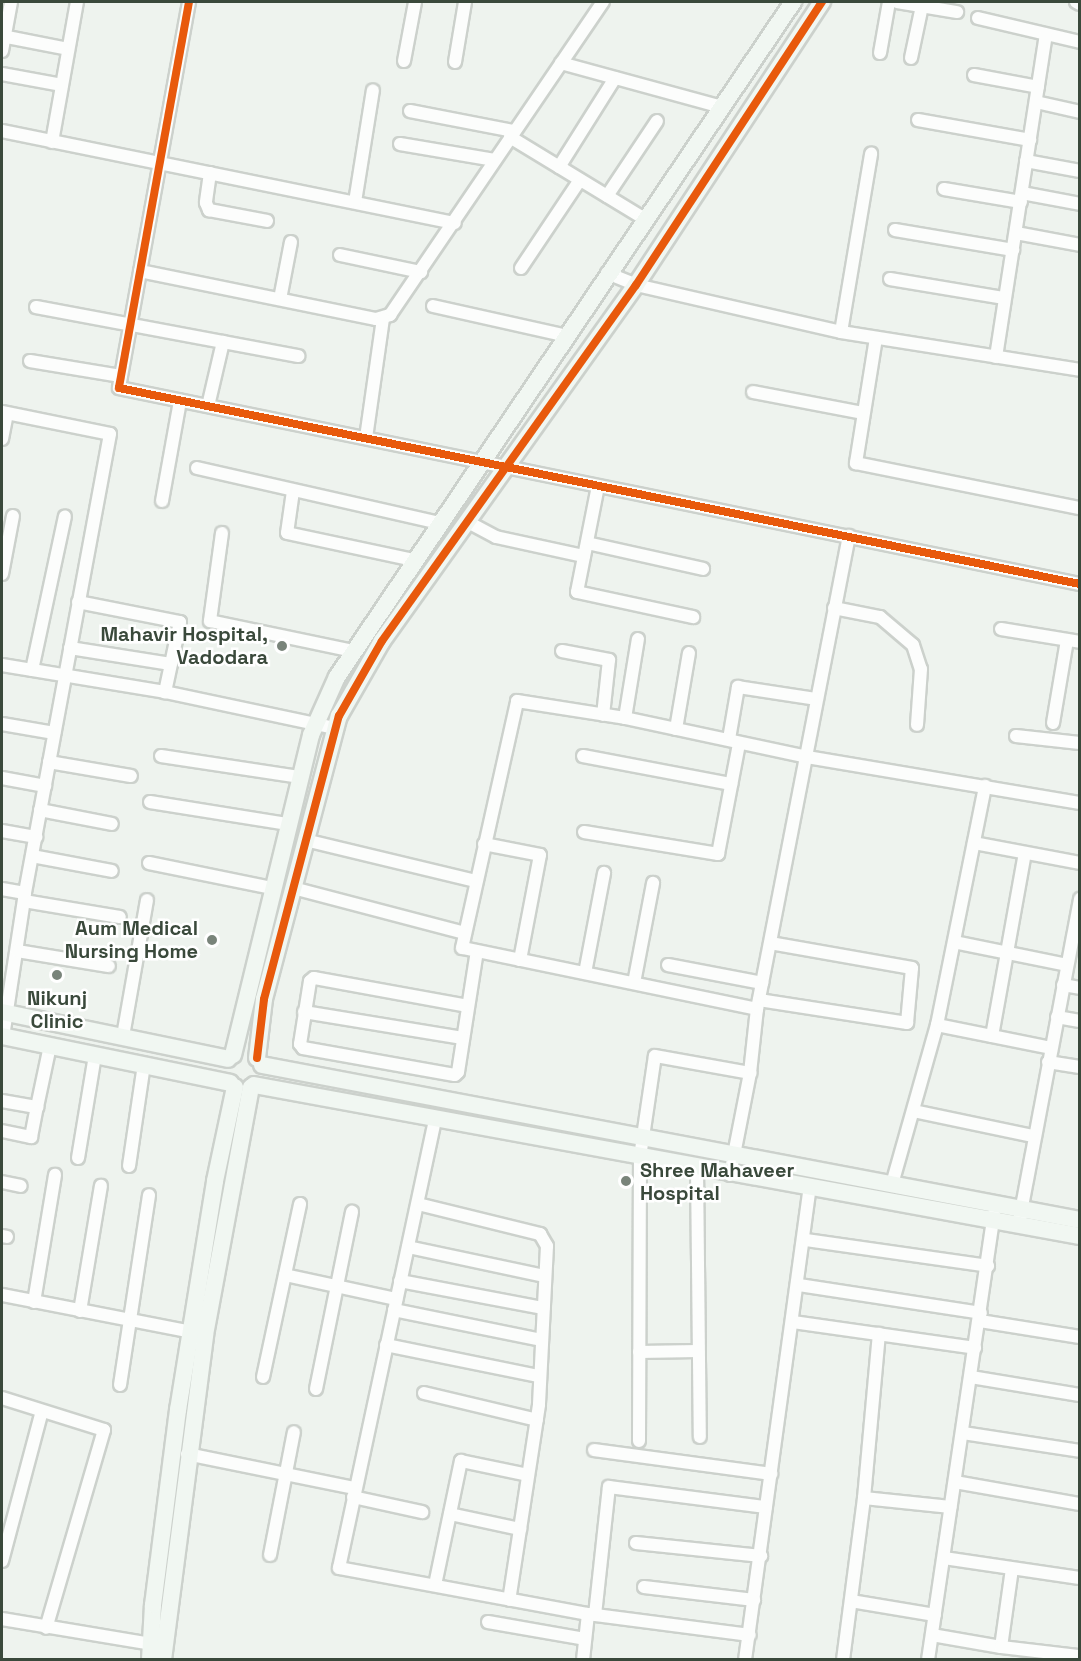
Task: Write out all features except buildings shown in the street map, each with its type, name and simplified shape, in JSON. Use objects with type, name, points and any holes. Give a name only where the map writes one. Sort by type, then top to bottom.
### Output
[{"type":"street","points":[[2,51],[10,2]]},
{"type":"street","points":[[52,142],[76,2]]},
{"type":"street","points":[[189,2],[119,388],[1080,584]]},
{"type":"street","points":[[404,61],[415,2]]},
{"type":"street","points":[[455,62],[465,2]]},
{"type":"street","points":[[366,438],[383,319],[421,272],[603,2]]},
{"type":"street","points":[[243,1085],[225,1071],[231,1057],[288,824],[315,725],[354,651],[414,560],[483,462],[607,273],[793,2]]},
{"type":"street","points":[[243,1085],[261,1076],[259,1062],[264,999],[335,728],[382,641],[636,285],[822,2]]},
{"type":"street","points":[[880,53],[889,2]]},
{"type":"street","points":[[897,2],[957,12]]},
{"type":"street","points":[[1076,2],[1080,4]]},
{"type":"street","points":[[911,58],[922,6]]},
{"type":"street","points":[[978,18],[1046,35],[1079,37]]},
{"type":"street","points":[[996,357],[1046,35]]},
{"type":"street","points":[[3,36],[68,49]]},
{"type":"street","points":[[561,63],[722,107]]},
{"type":"street","points":[[2,74],[62,85]]},
{"type":"street","points":[[974,75],[1038,87]]},
{"type":"street","points":[[559,167],[615,78]]},
{"type":"street","points":[[355,202],[373,90]]},
{"type":"street","points":[[1036,102],[1080,111]]},
{"type":"street","points":[[410,111],[512,134],[559,167],[645,219]]},
{"type":"street","points":[[918,120],[1030,140]]},
{"type":"street","points":[[607,196],[657,121]]},
{"type":"street","points":[[2,131],[455,223]]},
{"type":"street","points":[[400,144],[495,160]]},
{"type":"street","points":[[841,332],[870,154]]},
{"type":"street","points":[[1026,161],[1080,171]]},
{"type":"street","points":[[210,173],[206,203],[209,210],[267,221]]},
{"type":"street","points":[[522,268],[580,180]]},
{"type":"street","points":[[944,189],[1080,204]]},
{"type":"street","points":[[895,230],[1013,250]]},
{"type":"street","points":[[1016,233],[1080,244]]},
{"type":"street","points":[[280,299],[291,242]]},
{"type":"street","points":[[340,255],[421,272]]},
{"type":"street","points":[[140,271],[383,319]]},
{"type":"street","points":[[607,273],[636,285],[841,332],[1080,369]]},
{"type":"street","points":[[890,279],[1004,298]]},
{"type":"street","points":[[433,306],[567,336]]},
{"type":"street","points":[[36,307],[298,356]]},
{"type":"street","points":[[876,338],[855,459],[859,465],[1080,508]]},
{"type":"street","points":[[208,406],[223,342]]},
{"type":"street","points":[[30,361],[121,376]]},
{"type":"street","points":[[753,392],[863,413]]},
{"type":"street","points":[[162,501],[180,401]]},
{"type":"street","points":[[2,439],[4,413],[110,434],[40,810],[17,951],[4,1013],[2,1036],[243,1085],[730,1175],[995,1212],[1020,1217],[1080,1236]]},
{"type":"street","points":[[197,468],[439,523]]},
{"type":"street","points":[[598,486],[577,592],[693,617]]},
{"type":"street","points":[[293,491],[287,533],[414,560]]},
{"type":"street","points":[[2,574],[13,516]]},
{"type":"street","points":[[32,670],[65,516]]},
{"type":"street","points":[[466,521],[496,537],[586,549],[703,569]]},
{"type":"street","points":[[222,533],[210,621],[354,651]]},
{"type":"street","points":[[730,1175],[750,1072],[758,1004],[849,536]]},
{"type":"street","points":[[78,602],[180,622],[165,692]]},
{"type":"street","points":[[834,608],[880,617],[913,645],[921,669],[917,725]]},
{"type":"street","points":[[1001,629],[1080,642]]},
{"type":"street","points":[[626,718],[638,639]]},
{"type":"street","points":[[1053,723],[1067,640]]},
{"type":"street","points":[[70,648],[171,664]]},
{"type":"street","points":[[562,651],[609,660],[603,715]]},
{"type":"street","points":[[676,729],[689,653]]},
{"type":"street","points":[[2,665],[165,692],[335,728]]},
{"type":"street","points":[[584,832],[718,854],[731,784],[738,687],[816,699]]},
{"type":"street","points":[[770,943],[912,968],[907,1023],[758,1004],[634,983],[462,948],[513,705],[522,701],[626,718],[807,758],[1080,803]]},
{"type":"street","points":[[2,724],[54,733]]},
{"type":"street","points":[[1016,736],[1080,743]]},
{"type":"street","points":[[161,756],[300,777]]},
{"type":"street","points":[[583,756],[731,784]]},
{"type":"street","points":[[49,762],[131,776]]},
{"type":"street","points":[[2,778],[45,786]]},
{"type":"street","points":[[892,1184],[937,1025],[985,786]]},
{"type":"street","points":[[150,801],[288,824]]},
{"type":"street","points":[[40,810],[112,824]]},
{"type":"street","points":[[2,831],[36,837]]},
{"type":"street","points":[[305,840],[476,881]]},
{"type":"street","points":[[974,843],[1080,863]]},
{"type":"street","points":[[484,844],[540,855],[520,960]]},
{"type":"street","points":[[992,1036],[1025,853]]},
{"type":"street","points":[[32,856],[112,871]]},
{"type":"street","points":[[149,863],[272,888]]},
{"type":"street","points":[[585,973],[604,873]]},
{"type":"street","points":[[634,983],[654,883]]},
{"type":"street","points":[[293,888],[465,933]]},
{"type":"street","points":[[2,889],[25,897],[120,917]]},
{"type":"street","points":[[1020,1217],[1033,1136],[1080,899]]},
{"type":"street","points":[[123,1036],[147,900]]},
{"type":"street","points":[[954,942],[1067,965]]},
{"type":"street","points":[[17,951],[109,966]]},
{"type":"street","points":[[468,1006],[314,978],[299,1039],[303,1048],[448,1076],[458,1071],[477,951]]},
{"type":"street","points":[[668,964],[762,983]]},
{"type":"street","points":[[1063,985],[1080,988]]},
{"type":"street","points":[[304,1012],[463,1038]]},
{"type":"street","points":[[4,1013],[231,1057],[244,1052],[259,1062],[643,1139],[892,1184],[995,1212]]},
{"type":"street","points":[[1057,1017],[1080,1021]]},
{"type":"street","points":[[937,1025],[1051,1048]]},
{"type":"street","points":[[2,1131],[31,1137],[50,1046]]},
{"type":"street","points":[[78,1158],[95,1055]]},
{"type":"street","points":[[639,1441],[640,1157],[655,1056],[750,1072]]},
{"type":"street","points":[[1048,1062],[1080,1067]]},
{"type":"street","points":[[129,1166],[144,1064]]},
{"type":"street","points":[[157,1652],[197,1333],[243,1085]]},
{"type":"street","points":[[2,1101],[37,1107]]},
{"type":"street","points":[[914,1111],[1033,1136]]},
{"type":"street","points":[[435,1120],[339,1568],[592,1615],[750,1635]]},
{"type":"street","points":[[697,1168],[700,1437]]},
{"type":"street","points":[[34,1302],[55,1175]]},
{"type":"street","points":[[2,1182],[21,1186]]},
{"type":"street","points":[[80,1311],[101,1186]]},
{"type":"street","points":[[745,1659],[806,1240],[810,1187]]},
{"type":"street","points":[[120,1385],[149,1196]]},
{"type":"street","points":[[263,1377],[300,1204]]},
{"type":"street","points":[[418,1204],[540,1234],[547,1246],[537,1420],[509,1600]]},
{"type":"street","points":[[316,1389],[352,1212]]},
{"type":"street","points":[[928,1659],[995,1212]]},
{"type":"street","points":[[1020,1217],[1080,1220]]},
{"type":"street","points":[[806,1240],[988,1266]]},
{"type":"street","points":[[408,1247],[545,1276]]},
{"type":"street","points":[[285,1275],[338,1286],[395,1305],[541,1340]]},
{"type":"street","points":[[400,1281],[543,1308]]},
{"type":"street","points":[[799,1285],[1080,1337]]},
{"type":"street","points":[[2,1295],[197,1333]]},
{"type":"street","points":[[793,1322],[975,1348]]},
{"type":"street","points":[[157,1652],[187,1454],[197,1333]]},
{"type":"street","points":[[843,1659],[864,1498],[879,1334]]},
{"type":"street","points":[[386,1344],[539,1376]]},
{"type":"street","points":[[639,1352],[698,1351]]},
{"type":"street","points":[[971,1377],[1080,1395]]},
{"type":"street","points":[[424,1393],[537,1420]]},
{"type":"street","points":[[2,1398],[104,1430],[46,1628]]},
{"type":"street","points":[[2,1561],[42,1411]]},
{"type":"street","points":[[270,1555],[294,1432]]},
{"type":"street","points":[[963,1433],[1080,1451]]},
{"type":"street","points":[[594,1450],[771,1474]]},
{"type":"street","points":[[187,1454],[286,1474],[422,1512]]},
{"type":"street","points":[[435,1586],[461,1461],[528,1475]]},
{"type":"street","points":[[955,1482],[1080,1504]]},
{"type":"street","points":[[583,1659],[585,1639],[592,1615],[609,1487],[766,1507]]},
{"type":"street","points":[[864,1498],[951,1507]]},
{"type":"street","points":[[450,1514],[520,1529]]},
{"type":"street","points":[[636,1543],[761,1556]]},
{"type":"street","points":[[944,1558],[1080,1578]]},
{"type":"street","points":[[1001,1647],[1012,1569]]},
{"type":"street","points":[[644,1587],[753,1600]]},
{"type":"street","points":[[851,1601],[935,1615]]},
{"type":"street","points":[[2,1619],[157,1652]]},
{"type":"street","points":[[488,1622],[585,1639]]},
{"type":"street","points":[[932,1635],[1001,1647],[1078,1656]]},
{"type":"cycle path","points":[[189,2],[119,388],[1080,584]]},
{"type":"cycle path","points":[[257,1058],[264,999],[339,716],[382,641],[636,285],[822,2]]},
{"type":"place","name":"Mahavir Hospital, Vadodara","points":[[282,646]]},
{"type":"place","name":"Aum Medical Nursing Home","points":[[212,940]]},
{"type":"place","name":"Nikunj Clinic","points":[[57,975]]},
{"type":"place","name":"Shree Mahaveer Hospital","points":[[626,1181]]}]
